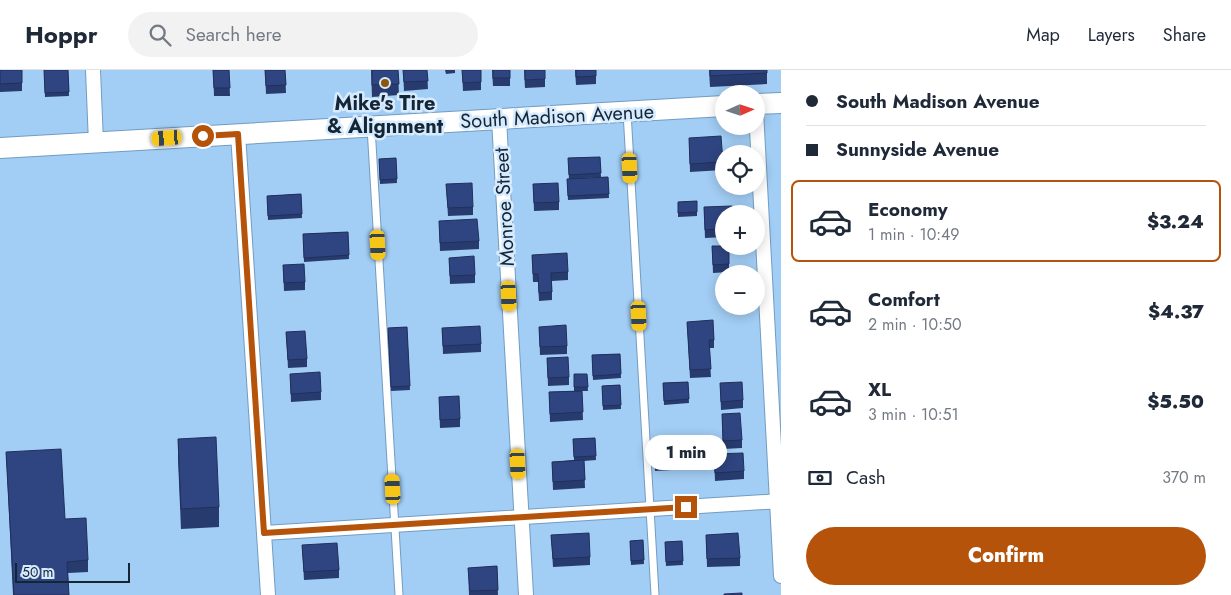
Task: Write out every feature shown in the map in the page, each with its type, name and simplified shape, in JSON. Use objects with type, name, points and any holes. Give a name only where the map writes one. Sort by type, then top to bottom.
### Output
[{"type":"main road","points":[[765,103],[781,102]]},
{"type":"main road","name":"South Madison Avenue","points":[[0,148],[715,107]]},
{"type":"street","points":[[93,70],[96,143]]},
{"type":"street","name":"Monroe Street","points":[[499,119],[526,595]]},
{"type":"street","points":[[238,134],[268,595]]},
{"type":"street","points":[[757,135],[779,501],[781,576]]},
{"type":"street","points":[[264,533],[779,501]]},
{"type":"lane","points":[[627,112],[655,595]]},
{"type":"lane","points":[[371,127],[399,595]]},
{"type":"building","points":[[0,70],[22,70],[22,83],[0,84]]},
{"type":"building","points":[[44,70],[68,70],[69,92],[45,93]]},
{"type":"building","points":[[213,70],[229,70],[230,88],[214,88]]},
{"type":"building","points":[[265,70],[285,70],[286,85],[266,86]]},
{"type":"building","points":[[372,70],[398,70],[399,84],[372,85]]},
{"type":"building","points":[[403,70],[427,70],[428,81],[404,82]]},
{"type":"building","points":[[462,70],[481,70],[481,82],[463,83]]},
{"type":"building","points":[[493,70],[510,70],[510,78],[493,78]]},
{"type":"building","points":[[525,70],[545,70],[545,79],[525,80]]},
{"type":"building","points":[[576,70],[596,70],[596,76],[576,77]]},
{"type":"building","points":[[710,70],[767,70],[767,73],[710,76]]},
{"type":"building","points":[[721,136],[722,145],[715,145],[715,162],[690,164],[689,138]]},
{"type":"building","points":[[600,157],[601,173],[569,175],[568,158]]},
{"type":"building","points":[[396,158],[397,179],[380,180],[379,159]]},
{"type":"building","points":[[608,177],[609,194],[568,196],[567,179]]},
{"type":"building","points":[[472,183],[473,207],[448,208],[446,184]]},
{"type":"building","points":[[558,183],[559,202],[534,203],[533,184]]},
{"type":"building","points":[[301,194],[302,214],[268,216],[267,196]]},
{"type":"building","points":[[697,201],[697,212],[678,213],[678,202]]},
{"type":"building","points":[[704,207],[715,207],[715,229],[705,230]]},
{"type":"building","points":[[477,219],[479,241],[440,243],[439,221]]},
{"type":"building","points":[[348,232],[349,255],[304,258],[303,234]]},
{"type":"building","points":[[712,246],[715,246],[715,255],[729,255],[729,264],[713,265]]},
{"type":"building","points":[[567,253],[568,272],[551,273],[552,292],[539,293],[538,274],[533,274],[532,255]]},
{"type":"building","points":[[474,256],[475,275],[450,276],[449,258]]},
{"type":"building","points":[[304,264],[305,282],[284,283],[283,265]]},
{"type":"building","points":[[713,320],[714,340],[709,340],[711,369],[690,370],[687,322]]},
{"type":"building","points":[[566,325],[567,346],[540,347],[539,327]]},
{"type":"building","points":[[480,326],[481,344],[443,346],[442,328]]},
{"type":"building","points":[[407,327],[410,386],[391,387],[388,328]]},
{"type":"building","points":[[305,331],[307,359],[288,360],[286,332]]},
{"type":"building","points":[[620,354],[621,374],[593,376],[592,355]]},
{"type":"building","points":[[568,357],[569,377],[548,378],[547,358]]},
{"type":"building","points":[[320,372],[321,392],[291,394],[290,374]]},
{"type":"building","points":[[574,374],[587,374],[588,387],[574,387]]},
{"type":"building","points":[[688,382],[689,399],[664,401],[663,383]]},
{"type":"building","points":[[742,382],[743,400],[721,402],[720,383]]},
{"type":"building","points":[[620,385],[621,405],[603,406],[602,386]]},
{"type":"building","points":[[582,391],[583,412],[550,414],[549,392]]},
{"type":"building","points":[[459,396],[460,419],[440,420],[439,397]]},
{"type":"building","points":[[740,413],[742,440],[723,441],[722,414]]},
{"type":"building","points":[[216,437],[219,507],[181,509],[178,439]]},
{"type":"building","points":[[595,438],[596,456],[574,457],[573,439]]},
{"type":"building","points":[[61,449],[65,519],[86,518],[88,560],[67,562],[69,595],[14,595],[6,452]]},
{"type":"building","points":[[743,453],[744,471],[715,473],[714,454]]},
{"type":"building","points":[[672,454],[672,466],[655,467],[654,455]]},
{"type":"building","points":[[584,460],[585,480],[553,482],[552,462]]},
{"type":"building","points":[[589,533],[590,557],[553,559],[551,535]]},
{"type":"building","points":[[738,533],[740,558],[707,559],[706,535]]},
{"type":"building","points":[[643,540],[644,560],[631,561],[630,541]]},
{"type":"building","points":[[682,541],[683,561],[666,562],[665,542]]},
{"type":"building","points":[[337,543],[339,570],[304,572],[302,545]]},
{"type":"building","points":[[497,566],[498,590],[470,591],[468,568]]},
{"type":"building","points":[[742,593],[742,595],[724,595],[724,594]]},
{"type":"place","name":"Mike's Tire & Alignment","points":[[385,83]]},
{"type":"route","points":[[203,136],[238,134],[264,533],[686,507]]}]
